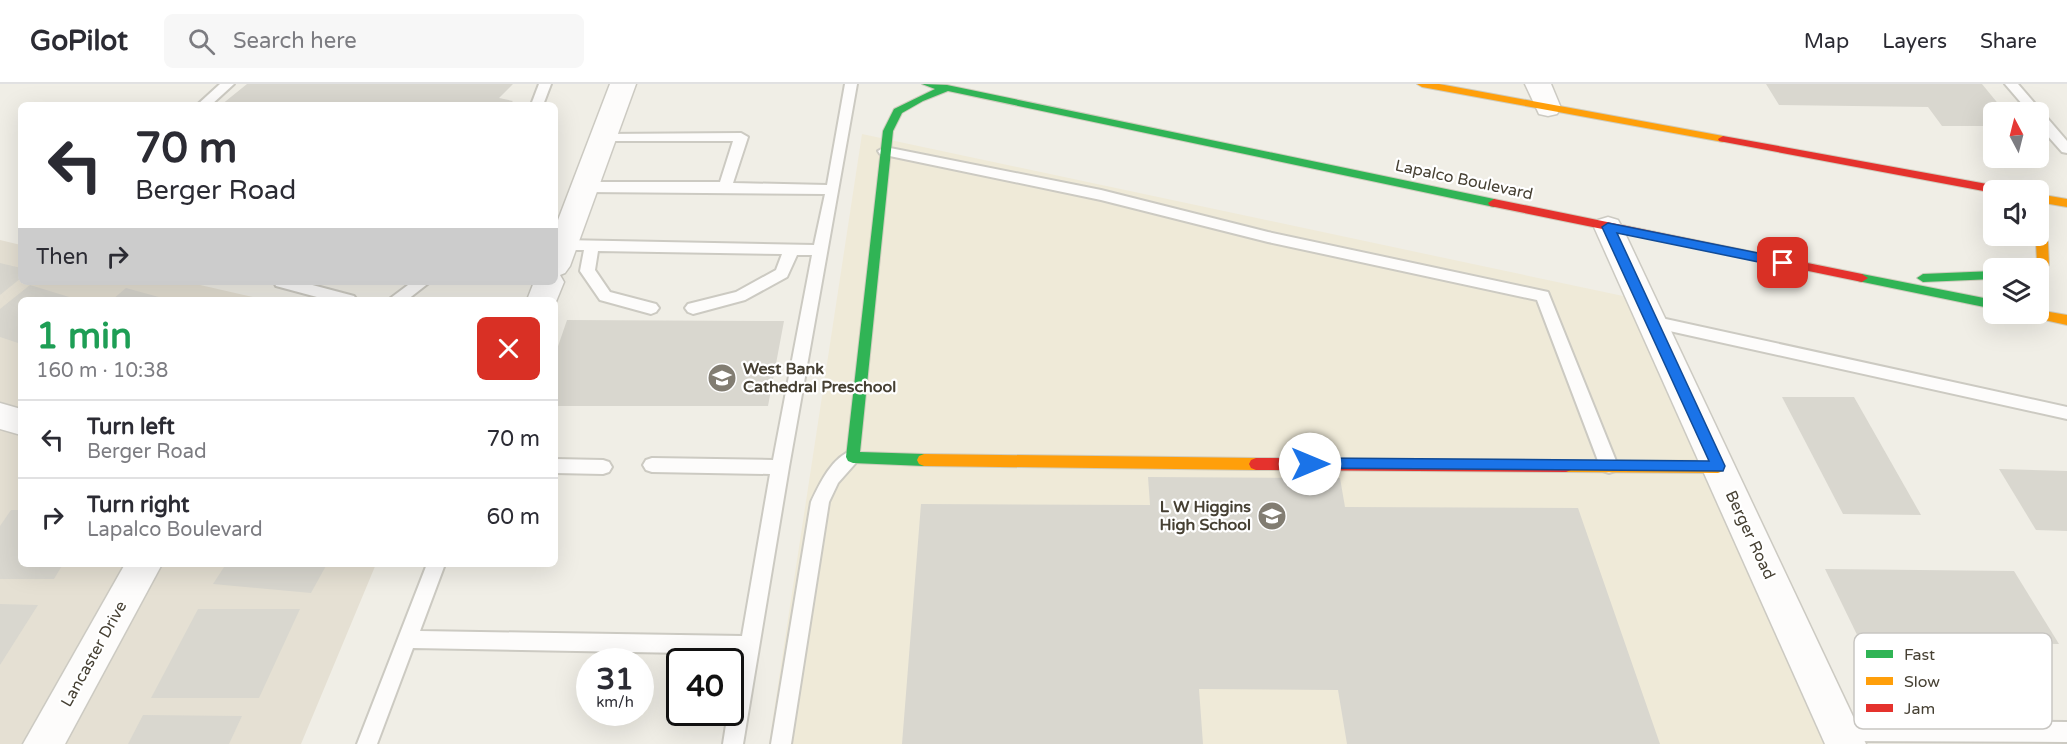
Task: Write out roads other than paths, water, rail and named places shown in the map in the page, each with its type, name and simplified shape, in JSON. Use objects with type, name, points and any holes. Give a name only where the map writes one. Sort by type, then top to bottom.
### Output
[{"type":"main road","name":"Lapalco Boulevard","points":[[927,84],[1608,227],[1983,303]]},
{"type":"main road","points":[[1422,84],[1983,187]]},
{"type":"main road","points":[[947,88],[919,99],[898,111],[888,131],[853,457],[992,462],[1718,466]]},
{"type":"main road","points":[[1942,180],[1983,201]]},
{"type":"main road","points":[[2049,200],[2067,203]]},
{"type":"main road","points":[[1870,280],[1983,275]]},
{"type":"main road","points":[[2049,317],[2067,320]]},
{"type":"street","points":[[559,256],[623,84]]},
{"type":"street","points":[[1538,84],[1548,108]]},
{"type":"street","name":"Berger Road","points":[[1608,227],[1843,738]]},
{"type":"street","points":[[0,416],[18,421]]},
{"type":"street","name":"Lancaster Drive","points":[[43,744],[142,567]]},
{"type":"lane","points":[[207,102],[228,84]]},
{"type":"lane","points":[[538,102],[545,84]]},
{"type":"lane","points":[[733,744],[780,466],[851,84]]},
{"type":"lane","points":[[2011,84],[2027,102]]},
{"type":"lane","points":[[2049,129],[2067,149]]},
{"type":"lane","points":[[603,138],[741,137],[725,187]]},
{"type":"lane","points":[[885,151],[1101,195],[1268,237],[1544,296],[1609,466]]},
{"type":"lane","points":[[585,187],[833,190]]},
{"type":"lane","points":[[559,256],[592,246],[820,250]]},
{"type":"lane","points":[[592,246],[587,271],[605,296],[651,308]]},
{"type":"lane","points":[[693,308],[740,296],[782,273],[792,249]]},
{"type":"lane","points":[[292,285],[338,297]]},
{"type":"lane","points":[[400,297],[418,285]]},
{"type":"lane","points":[[1652,322],[2067,413]]},
{"type":"lane","points":[[781,744],[820,502],[832,478],[853,457]]},
{"type":"lane","points":[[652,465],[780,466]]},
{"type":"lane","points":[[558,466],[603,467]]},
{"type":"lane","points":[[367,744],[435,567]]},
{"type":"lane","points":[[407,639],[750,645]]},
{"type":"lane","points":[[1843,738],[2067,732]]},
{"type":"place","name":"West Bank Cathedral Preschool","points":[[722,378]]},
{"type":"place","name":"L W Higgins High School","points":[[1272,516]]}]
